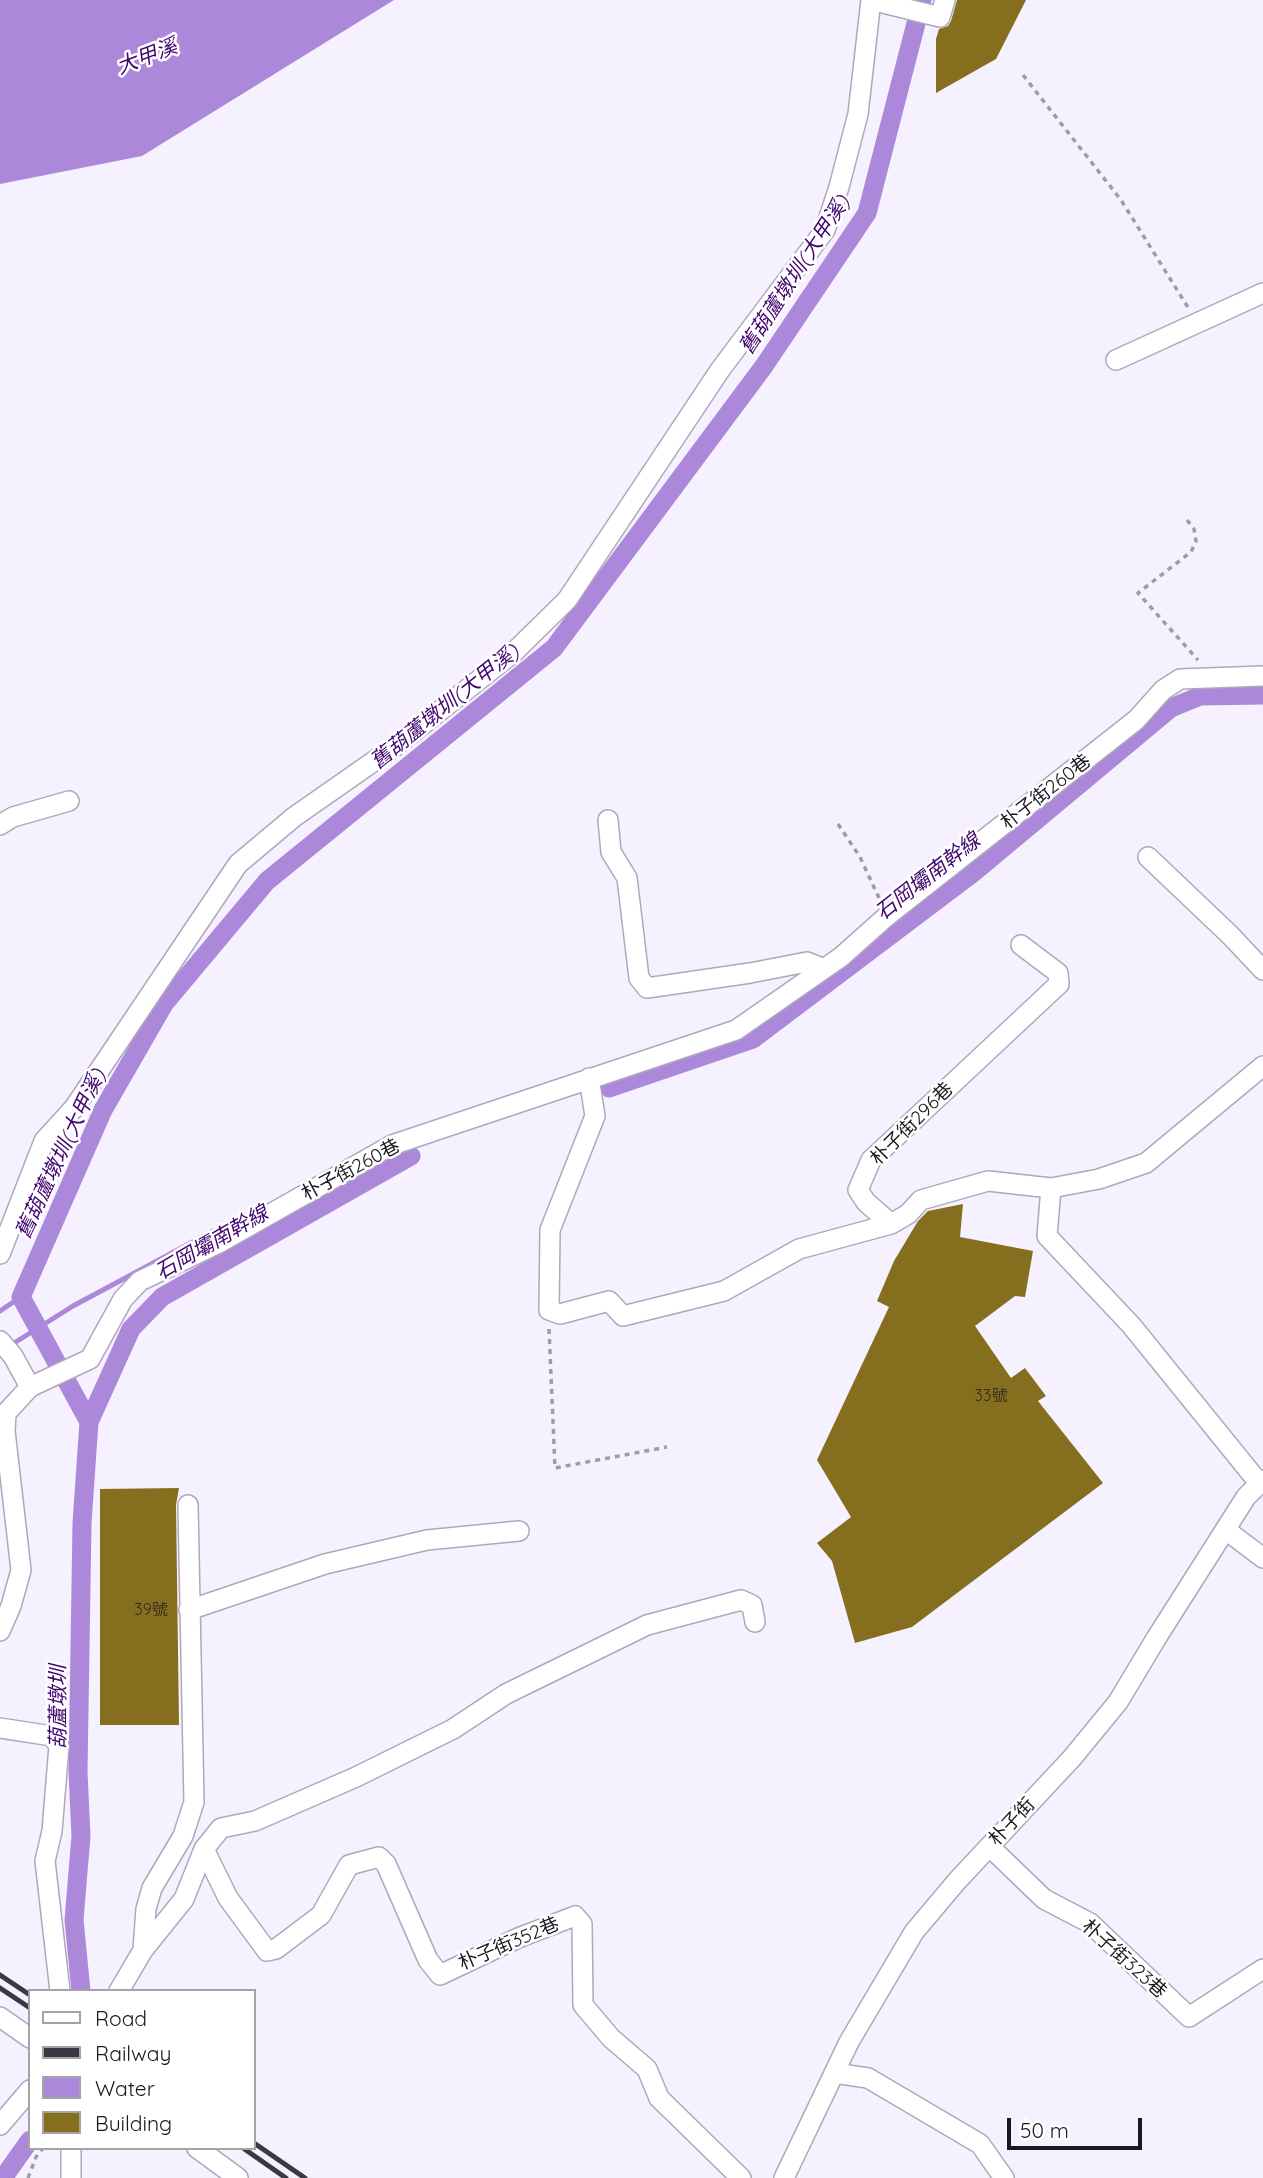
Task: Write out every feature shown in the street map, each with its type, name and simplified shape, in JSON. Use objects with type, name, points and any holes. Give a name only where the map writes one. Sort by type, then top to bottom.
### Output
[{"type":"street","points":[[0,1254],[44,1141],[74,1108],[238,864],[294,817],[397,745],[514,652],[567,600],[720,370],[825,230],[858,114],[871,0],[940,17],[945,0]]},
{"type":"street","points":[[1116,360],[1263,293]]},
{"type":"street","name":"朴子街260巷","points":[[0,1631],[11,1606],[21,1570],[5,1431],[6,1413],[30,1387],[90,1359],[123,1298],[140,1281],[219,1243],[392,1145],[736,1030],[841,957],[887,916],[1136,720],[1163,690],[1180,680],[1263,676]]},
{"type":"street","points":[[0,825],[13,817],[69,801]]},
{"type":"street","points":[[608,820],[611,852],[627,878],[639,978],[648,988],[750,973],[807,961],[822,968]]},
{"type":"street","points":[[1148,857],[1263,970]]},
{"type":"street","name":"朴子街296巷","points":[[891,1224],[866,1202],[858,1190],[871,1160],[1059,984],[1058,973],[1021,945]]},
{"type":"street","points":[[589,1078],[595,1116],[550,1230],[548,1310],[560,1314],[609,1301],[623,1317],[724,1291],[799,1249],[891,1224],[908,1214],[921,1200],[988,1181],[1051,1188],[1100,1179],[1146,1163],[1263,1066]]},
{"type":"street","points":[[1051,1188],[1047,1236],[1131,1325],[1261,1482]]},
{"type":"street","points":[[0,1340],[13,1356],[30,1387]]},
{"type":"street","name":"朴子街","points":[[783,2178],[849,2042],[915,1932],[957,1881],[1072,1758],[1118,1702],[1246,1497],[1261,1482]]},
{"type":"street","points":[[143,1950],[146,1909],[152,1888],[183,1836],[194,1802],[188,1505]]},
{"type":"street","points":[[1226,1530],[1263,1558]]},
{"type":"street","points":[[189,1610],[325,1564],[427,1540],[519,1531]]},
{"type":"street","points":[[120,1989],[143,1950],[184,1899],[204,1849],[221,1828],[255,1821],[356,1777],[453,1729],[506,1694],[647,1625],[741,1600],[752,1605],[755,1622]]},
{"type":"street","points":[[0,1728],[51,1736],[59,1746],[52,1831],[45,1861],[60,1989]]},
{"type":"street","name":"朴子街323巷","points":[[990,1847],[1044,1899],[1090,1923],[1189,2017],[1263,1969]]},
{"type":"street","name":"朴子街352巷","points":[[204,1849],[228,1898],[267,1951],[276,1949],[321,1915],[349,1865],[379,1857],[386,1864],[428,1960],[440,1975],[518,1938],[575,1916],[582,1924],[583,2005],[611,2038],[647,2069],[659,2098],[741,2178]]},
{"type":"street","points":[[0,2017],[28,2037]]},
{"type":"street","points":[[834,2073],[868,2078],[980,2144],[1004,2178]]},
{"type":"street","points":[[0,2125],[28,2092]]},
{"type":"street","points":[[71,2150],[71,2178]]},
{"type":"street","points":[[200,2150],[238,2178]]},
{"type":"path","points":[[1023,75],[1121,200],[1197,323]]},
{"type":"path","points":[[1187,520],[1194,529],[1196,541],[1191,552],[1138,593],[1213,677]]},
{"type":"path","points":[[838,824],[860,858],[887,916]]},
{"type":"path","points":[[548,1310],[555,1468],[667,1447]]},
{"type":"path","points":[[28,2178],[41,2150]]},
{"type":"water","name":"大甲溪","points":[[0,0],[394,0],[142,156],[0,184]]},
{"type":"building","points":[[957,0],[1026,0],[996,59],[936,93],[936,39],[939,29],[948,26],[951,21]]},
{"type":"building","points":[[963,1204],[960,1237],[1033,1251],[1025,1297],[1015,1296],[975,1326],[1011,1378],[1025,1368],[1046,1396],[1038,1401],[1103,1483],[912,1627],[855,1643],[832,1561],[817,1543],[851,1517],[817,1460],[889,1307],[877,1301],[894,1261],[918,1221],[928,1211]]},
{"type":"building","points":[[179,1488],[176,1505],[179,1725],[100,1725],[100,1489]]},
{"type":"waterway","name":"舊葫蘆墩圳(大甲溪)","points":[[89,1422],[21,1297],[103,1110],[164,1004],[267,881],[554,648],[764,366],[867,213],[922,0]]},
{"type":"waterway","name":"石岡壩南幹線","points":[[609,1088],[753,1039],[973,873],[1171,708],[1200,696],[1263,695]]},
{"type":"waterway","name":"葫蘆墩圳","points":[[81,1989],[74,1920],[81,1836],[78,1772],[82,1523],[89,1422],[131,1329],[162,1297],[411,1156]]},
{"type":"waterway","points":[[11,1345],[73,1306],[213,1231],[223,1232]]},
{"type":"waterway","points":[[0,1311],[21,1297]]},
{"type":"waterway","name":"葫蘆墩圳","points":[[3,2178],[28,2143]]},
{"type":"railway","points":[[0,1975],[28,1994]]},
{"type":"railway","points":[[0,1988],[28,2007]]},
{"type":"railway","points":[[256,2144],[305,2178]]},
{"type":"railway","points":[[246,2150],[286,2178]]}]
